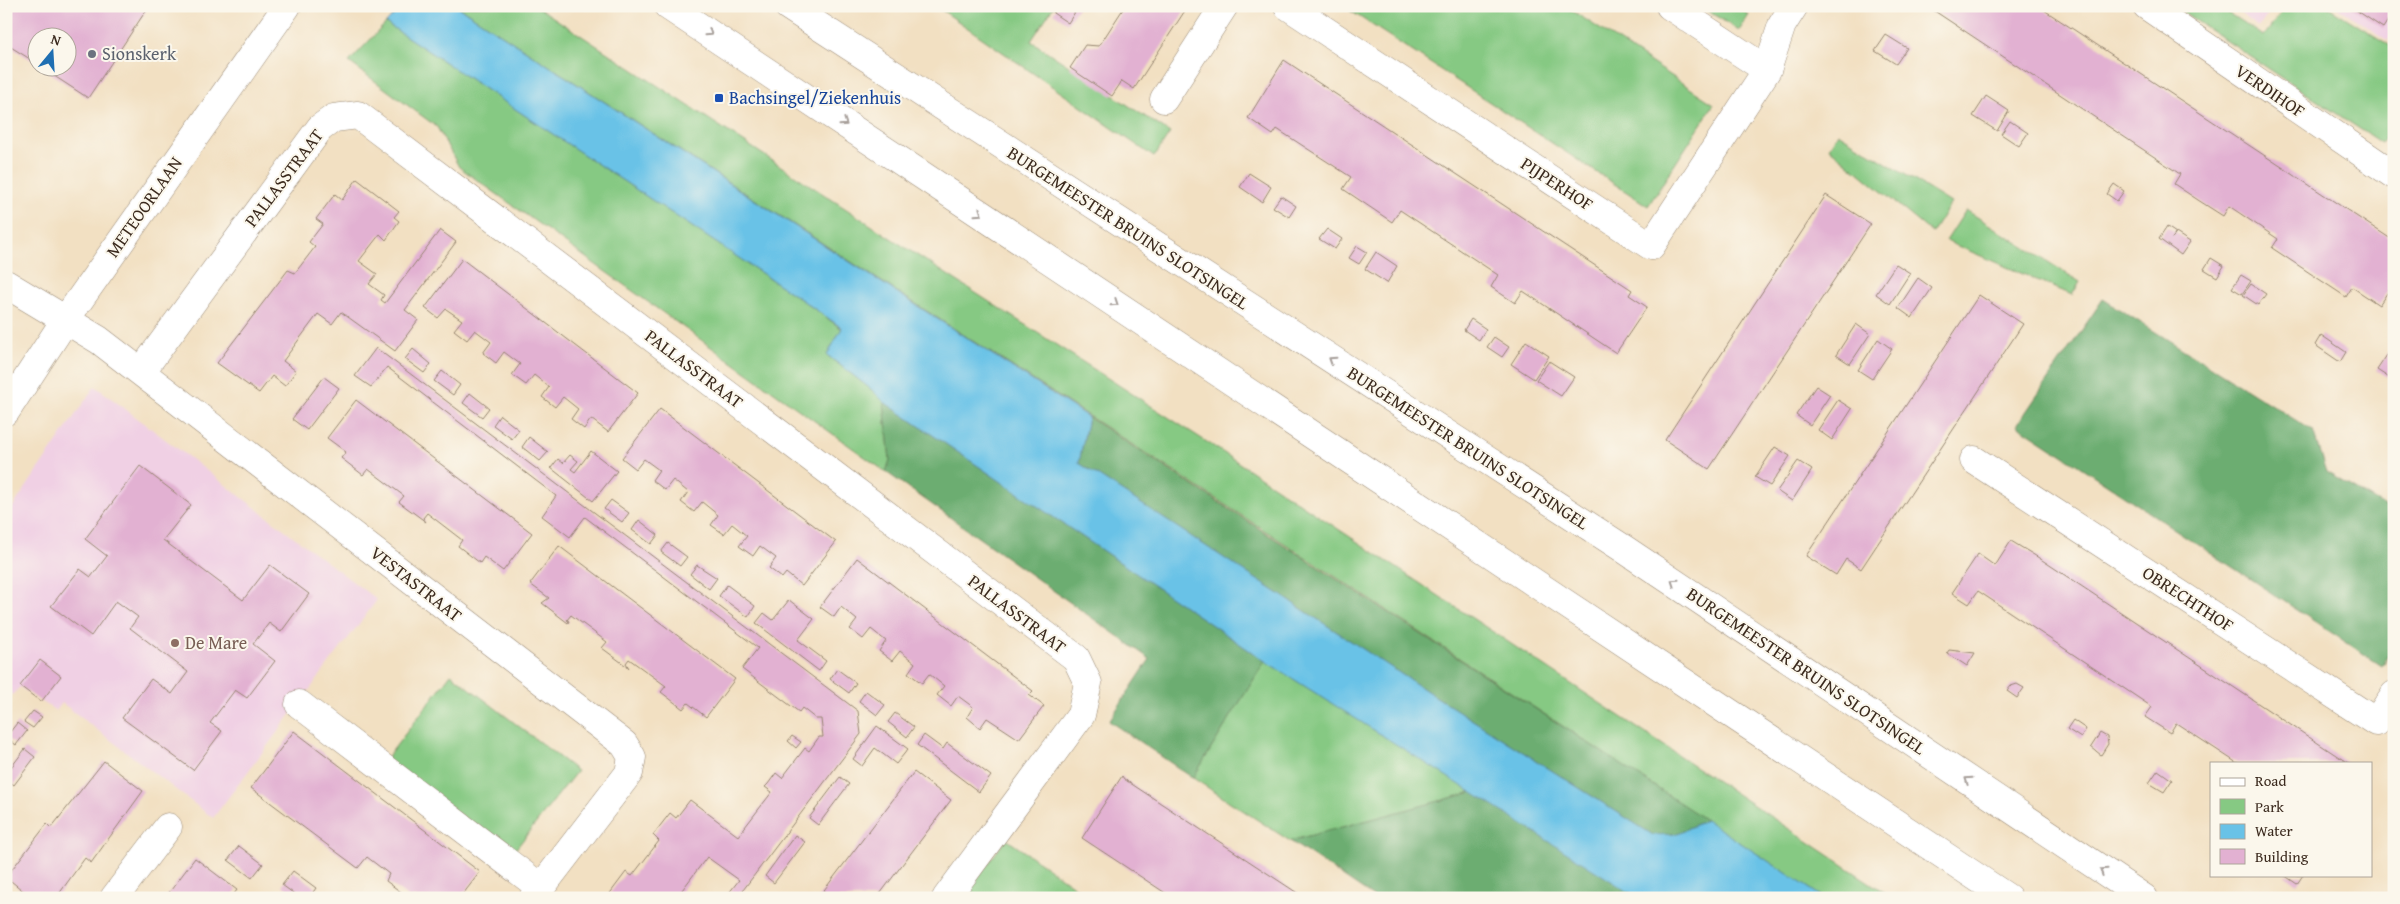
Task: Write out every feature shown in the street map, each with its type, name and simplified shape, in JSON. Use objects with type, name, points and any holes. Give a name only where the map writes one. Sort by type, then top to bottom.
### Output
[{"type":"street","name":"METEOORLAAN","points":[[6,411],[66,319],[287,6]]},
{"type":"street","points":[[668,6],[2008,898]]},
{"type":"street","name":"BURGEMEESTER BRUINS SLOTSINGEL","points":[[788,6],[1624,549],[2144,898]]},
{"type":"street","points":[[1164,100],[1224,6]]},
{"type":"street","name":"PIJPERHOF","points":[[1288,6],[1651,246],[1767,70]]},
{"type":"street","points":[[1670,6],[1767,70],[1782,25],[1794,6]]},
{"type":"street","name":"VERDIHOF","points":[[2147,6],[2394,175]]},
{"type":"street","name":"PALLASSTRAAT","points":[[141,372],[320,128],[334,118],[358,115],[1076,658],[1088,683],[1081,715],[946,898]]},
{"type":"street","name":"VESTASTRAAT","points":[[6,284],[99,340],[624,744],[632,757],[629,773],[537,893],[299,704]]},
{"type":"street","name":"OBRECHTHOF","points":[[1974,460],[2376,722],[2394,695]]},
{"type":"street","points":[[114,898],[168,827]]},
{"type":"shaded area","points":[[2230,6],[2274,6],[2259,27]]},
{"type":"shaded area","points":[[2336,6],[2394,6],[2394,32],[2388,41]]},
{"type":"shaded area","name":"De Mare","points":[[95,386],[377,600],[213,818],[62,703],[56,711],[20,687],[12,695],[6,691],[6,517]]},
{"type":"green space","points":[[457,6],[536,6],[1227,455],[1893,898],[1824,898],[1304,556]]},
{"type":"green space","points":[[936,6],[1054,6],[1031,41],[1170,133],[1154,157]]},
{"type":"green space","points":[[1343,6],[1565,6],[1714,104],[1648,206]]},
{"type":"green space","points":[[1701,6],[1735,6],[1749,15],[1739,31]]},
{"type":"green space","points":[[2174,6],[2217,6],[2264,36],[2286,6],[2327,6],[2394,48],[2394,124],[2381,143]]},
{"type":"green space","points":[[386,23],[802,300],[842,329],[827,355],[872,390],[884,402],[890,460],[886,472],[459,167],[437,127],[349,62]]},
{"type":"green space","points":[[1838,133],[1951,203],[1932,233],[1829,148]]},
{"type":"green space","points":[[1966,210],[2080,282],[2072,295],[1946,241]]},
{"type":"green space","points":[[2103,299],[2313,431],[2326,472],[2394,512],[2394,647],[2382,666],[2017,425]]},
{"type":"green space","points":[[884,402],[1265,661],[1193,778],[1109,721],[1150,659],[886,472],[890,460]]},
{"type":"green space","points":[[1088,417],[1706,820],[1675,834],[1653,835],[1427,691],[1079,463]]},
{"type":"green space","points":[[1265,661],[1473,792],[1290,841],[1193,778]]},
{"type":"green space","points":[[451,674],[577,771],[511,855],[386,759]]},
{"type":"green space","points":[[1473,792],[1638,898],[1375,898],[1290,841]]},
{"type":"green space","points":[[1006,839],[1091,898],[963,898]]},
{"type":"water","points":[[402,6],[457,6],[1088,417],[1079,463],[1427,691],[1653,835],[1675,834],[1706,820],[1824,898],[1638,898],[1265,661],[884,402],[872,390],[827,355],[842,328],[386,23]]},
{"type":"building","name":"Sionskerk","points":[[6,6],[149,6],[88,98],[57,78],[78,78],[78,28],[28,28],[28,58],[6,44]]},
{"type":"building","points":[[1058,6],[1079,6],[1068,23],[1053,13]]},
{"type":"building","points":[[1125,6],[1188,6],[1134,89],[1122,81],[1112,96],[1070,68],[1085,45],[1099,46]]},
{"type":"building","points":[[1927,6],[2038,6],[2394,241],[2394,283],[2379,305],[2352,287],[2346,297],[2272,248],[2278,239],[2229,206],[2223,216],[2198,200],[2174,184],[2180,174]]},
{"type":"building","points":[[2350,6],[2394,6],[2394,11],[2383,28]]},
{"type":"building","points":[[1886,35],[1907,48],[1896,64],[1875,51]]},
{"type":"building","points":[[1284,60],[1632,290],[1629,295],[1647,307],[1616,353],[1523,291],[1515,303],[1491,287],[1498,275],[1400,210],[1392,222],[1343,189],[1351,177],[1277,129],[1273,135],[1248,118]]},
{"type":"building","points":[[1986,96],[2009,111],[1997,131],[1973,116]]},
{"type":"building","points":[[2010,121],[2028,133],[2019,146],[2001,134]]},
{"type":"building","points":[[1249,173],[1271,187],[1262,202],[1240,187]]},
{"type":"building","points":[[357,179],[399,211],[394,217],[399,221],[386,240],[380,234],[359,261],[377,274],[369,284],[384,295],[381,300],[385,303],[440,230],[456,242],[405,310],[418,320],[395,351],[341,312],[332,324],[318,314],[283,361],[296,371],[285,386],[272,376],[259,393],[217,363],[288,270],[295,273],[315,247],[309,242],[323,224],[316,219],[335,194],[342,200]]},
{"type":"building","points":[[2114,184],[2124,191],[2117,201],[2107,194]]},
{"type":"building","points":[[1826,195],[1871,224],[1709,469],[1665,440]]},
{"type":"building","points":[[1281,196],[1296,206],[1289,217],[1273,207]]},
{"type":"building","points":[[2167,227],[2190,242],[2181,255],[2159,239]]},
{"type":"building","points":[[1327,229],[1342,239],[1335,249],[1319,239]]},
{"type":"building","points":[[1357,246],[1367,252],[1359,264],[1349,258]]},
{"type":"building","points":[[1376,252],[1397,266],[1387,283],[1365,269]]},
{"type":"building","points":[[2211,258],[2224,266],[2217,277],[2204,269]]},
{"type":"building","points":[[462,259],[638,393],[608,432],[591,419],[584,429],[571,419],[578,409],[563,397],[555,407],[542,397],[549,387],[534,375],[526,385],[512,375],[520,364],[504,352],[496,363],[483,353],[491,342],[475,330],[467,340],[454,330],[462,320],[446,309],[438,318],[425,308]]},
{"type":"building","points":[[1896,264],[1910,273],[1890,304],[1876,294]]},
{"type":"building","points":[[2241,275],[2251,281],[2242,294],[2232,288]]},
{"type":"building","points":[[1918,278],[1932,288],[1912,318],[1898,308]]},
{"type":"building","points":[[2251,284],[2266,294],[2258,305],[2243,295]]},
{"type":"building","points":[[1979,295],[2023,324],[1861,569],[1846,559],[1836,575],[1806,556]]},
{"type":"building","points":[[1471,319],[1486,329],[1479,340],[1464,330]]},
{"type":"building","points":[[1856,324],[1870,334],[1850,364],[1836,355]]},
{"type":"building","points":[[2321,335],[2346,352],[2340,362],[2315,345]]},
{"type":"building","points":[[1494,337],[1509,347],[1502,357],[1487,347]]},
{"type":"building","points":[[1878,339],[1892,349],[1872,379],[1858,370]]},
{"type":"building","points":[[1526,341],[1549,356],[1534,379],[1511,364]]},
{"type":"building","points":[[376,348],[858,711],[861,734],[737,898],[725,898],[739,880],[707,857],[676,898],[610,898],[608,896],[626,872],[632,876],[659,841],[653,835],[670,813],[676,818],[690,800],[738,836],[772,792],[765,787],[776,773],[782,778],[805,748],[809,751],[819,737],[823,737],[821,719],[816,719],[802,708],[799,712],[742,669],[758,648],[585,517],[570,537],[542,516],[556,496],[387,367],[371,387],[355,376]]},
{"type":"building","points":[[413,349],[431,364],[424,373],[405,359]]},
{"type":"building","points":[[2389,352],[2394,355],[2394,381],[2377,370]]},
{"type":"building","points":[[1549,361],[1574,377],[1561,396],[1536,380]]},
{"type":"building","points":[[442,371],[460,385],[453,395],[434,381]]},
{"type":"building","points":[[324,377],[339,388],[307,430],[292,419]]},
{"type":"building","points":[[1816,386],[1830,395],[1810,425],[1796,415]]},
{"type":"building","points":[[470,393],[489,408],[482,417],[463,403]]},
{"type":"building","points":[[356,400],[532,533],[503,571],[484,557],[480,563],[458,546],[462,540],[427,513],[423,518],[426,522],[399,502],[404,496],[368,469],[363,475],[341,458],[346,452],[327,438]]},
{"type":"building","points":[[1838,400],[1852,409],[1832,440],[1818,430]]},
{"type":"building","points":[[660,409],[836,542],[802,586],[786,573],[782,578],[769,568],[776,558],[760,546],[753,556],[739,546],[747,536],[732,524],[724,534],[711,525],[718,515],[702,502],[694,512],[681,502],[688,492],[673,480],[665,490],[652,480],[659,470],[644,459],[636,469],[622,458]]},
{"type":"building","points":[[500,415],[519,430],[512,439],[493,425]]},
{"type":"building","points":[[529,437],[548,452],[540,461],[522,447]]},
{"type":"building","points":[[1775,447],[1790,456],[1770,486],[1755,477]]},
{"type":"building","points":[[591,451],[617,471],[593,501],[551,468],[558,459],[563,463],[570,455],[578,461],[571,469],[575,472]]},
{"type":"building","points":[[1798,461],[1812,470],[1792,501],[1777,491]]},
{"type":"building","points":[[140,466],[191,505],[163,540],[243,600],[270,565],[309,594],[281,632],[269,623],[253,644],[275,661],[247,698],[235,690],[210,723],[222,731],[193,770],[122,718],[151,679],[172,694],[188,672],[130,628],[138,617],[116,601],[91,636],[51,606],[80,569],[91,577],[107,556],[85,539]]},
{"type":"building","points":[[611,500],[629,513],[622,522],[604,509]]},
{"type":"building","points":[[639,520],[658,535],[651,544],[632,530]]},
{"type":"building","points":[[2011,541],[2346,762],[2235,762],[2176,723],[2170,733],[2145,717],[2152,707],[1978,591],[1969,604],[1952,593],[1978,554],[1995,566]]},
{"type":"building","points":[[668,543],[687,557],[680,566],[661,552]]},
{"type":"building","points":[[559,546],[735,679],[706,717],[688,703],[683,709],[661,692],[666,686],[629,659],[626,663],[629,668],[602,648],[607,642],[571,615],[567,620],[569,621],[568,623],[542,603],[549,598],[530,584]]},
{"type":"building","points":[[857,558],[1033,691],[1029,695],[1044,706],[1019,739],[987,718],[980,728],[967,717],[973,707],[958,696],[951,706],[937,695],[944,686],[929,674],[922,683],[908,673],[915,663],[900,651],[892,661],[879,651],[886,641],[871,629],[863,639],[850,629],[857,620],[841,607],[834,617],[820,607]]},
{"type":"building","points":[[697,565],[717,578],[709,589],[690,574]]},
{"type":"building","points":[[727,585],[755,606],[748,617],[719,596]]},
{"type":"building","points":[[789,600],[814,619],[798,640],[826,661],[819,671],[756,623],[764,613],[773,620]]},
{"type":"building","points":[[1949,650],[1975,653],[1967,666],[1947,653]]},
{"type":"building","points":[[40,660],[61,676],[41,702],[20,686]]},
{"type":"building","points":[[837,669],[856,683],[849,693],[830,679]]},
{"type":"building","points":[[2017,684],[2024,688],[2017,698],[2007,691],[2011,686]]},
{"type":"building","points":[[866,691],[885,705],[877,715],[859,701]]},
{"type":"building","points":[[33,711],[42,717],[33,728],[24,722]]},
{"type":"building","points":[[895,713],[914,727],[907,737],[888,722]]},
{"type":"building","points":[[2073,720],[2086,729],[2081,738],[2067,729]]},
{"type":"building","points":[[17,723],[27,731],[16,745],[6,737]]},
{"type":"building","points":[[877,726],[908,749],[896,764],[875,748],[862,766],[853,759]]},
{"type":"building","points":[[294,731],[480,872],[460,898],[409,898],[386,881],[389,874],[367,857],[358,868],[251,788]]},
{"type":"building","points":[[2100,733],[2107,737],[2108,744],[2101,755],[2091,747]]},
{"type":"building","points":[[924,735],[943,749],[947,743],[991,776],[979,792],[917,745]]},
{"type":"building","points":[[792,736],[801,742],[796,748],[788,741]]},
{"type":"building","points":[[25,749],[35,757],[14,785],[6,779],[6,774]]},
{"type":"building","points":[[104,761],[143,791],[91,863],[85,858],[56,898],[32,898],[6,877],[47,824],[51,828]]},
{"type":"building","points":[[2158,770],[2172,780],[2164,792],[2149,783]]},
{"type":"building","points":[[914,772],[951,800],[877,898],[818,898]]},
{"type":"building","points":[[1122,776],[1305,898],[1173,898],[1082,838]]},
{"type":"building","points":[[840,777],[849,784],[818,825],[809,818]]},
{"type":"building","points":[[795,835],[805,842],[774,883],[765,876]]},
{"type":"building","points":[[239,846],[263,864],[252,878],[228,860]]},
{"type":"building","points":[[195,858],[237,890],[231,898],[165,898]]},
{"type":"building","points":[[293,871],[316,888],[309,898],[300,898],[282,885]]},
{"type":"building","points":[[2285,876],[2302,876],[2297,884]]},
{"type":"place","name":"Sionskerk","points":[[92,54]]},
{"type":"place","name":"Bachsingel/Ziekenhuis","points":[[719,98]]},
{"type":"place","name":"De Mare","points":[[175,643]]}]
